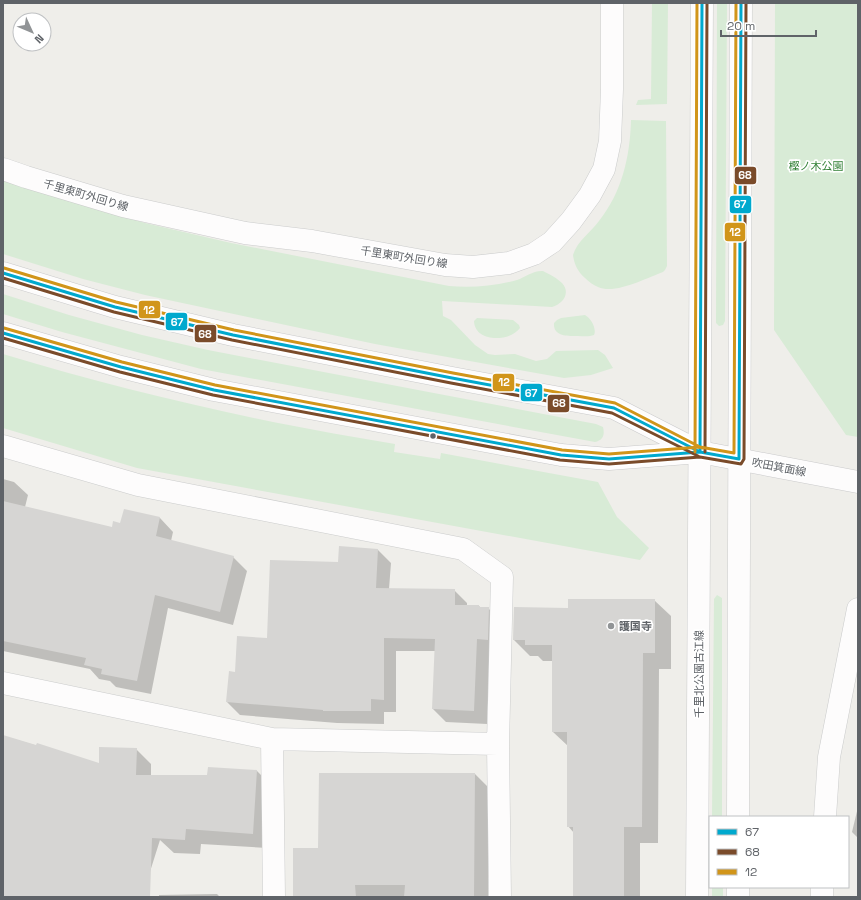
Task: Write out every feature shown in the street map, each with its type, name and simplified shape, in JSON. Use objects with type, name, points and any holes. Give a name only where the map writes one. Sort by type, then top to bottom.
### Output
[{"type":"street","name":"千里東町外回り線","points":[[3,169],[123,206],[245,233],[312,242],[445,265],[479,267],[510,263],[544,249],[552,242],[571,221],[590,195],[604,169],[610,141],[612,89],[612,3]]},
{"type":"street","name":"千里北公園古江線","points":[[697,897],[702,3]]},
{"type":"street","points":[[738,816],[741,3]]},
{"type":"street","name":"吹田箕面線","points":[[3,273],[116,307],[233,335],[614,408],[700,452]]},
{"type":"street","name":"吹田箕面線","points":[[3,333],[121,367],[214,390],[561,455],[609,459],[700,452],[858,482]]},
{"type":"street","points":[[3,446],[138,486],[463,549],[502,577],[498,744],[500,897]]},
{"type":"street","points":[[825,816],[829,757],[858,609]]},
{"type":"street","points":[[3,683],[272,739],[498,744]]},
{"type":"street","points":[[272,739],[274,897]]},
{"type":"green space","points":[[652,3],[668,3],[667,104],[636,105],[638,100],[651,99]]},
{"type":"green space","points":[[717,3],[727,3],[725,321],[723,325],[719,326],[716,323]]},
{"type":"green space","name":"樫ノ木公園","points":[[775,3],[858,3],[858,437],[846,435],[774,330]]},
{"type":"green space","points":[[631,120],[666,121],[667,266],[663,272],[630,285],[613,289],[605,289],[588,281],[580,273],[574,262],[573,255],[578,245],[596,225],[614,198],[626,161],[629,147]]},
{"type":"green space","points":[[3,179],[145,223],[231,243],[449,286],[475,287],[500,284],[543,271],[558,279],[565,287],[566,294],[562,301],[556,306],[442,301],[443,316],[451,320],[475,345],[488,354],[515,354],[536,361],[547,359],[556,351],[598,350],[605,355],[613,368],[591,375],[564,378],[375,344],[145,295],[83,279],[3,254]]},
{"type":"green space","points":[[3,294],[69,315],[142,335],[208,350],[596,424],[603,427],[604,432],[602,438],[595,442],[201,369],[62,332],[3,314]]},
{"type":"green space","points":[[585,315],[593,324],[595,330],[594,335],[566,336],[556,331],[554,328],[554,323],[561,318]]},
{"type":"green space","points":[[477,318],[513,320],[519,325],[520,328],[509,336],[501,338],[486,337],[476,328],[474,321]]},
{"type":"green space","points":[[3,354],[137,391],[205,407],[288,425],[395,444],[394,452],[440,459],[441,453],[598,482],[617,517],[649,548],[640,560],[137,468],[3,428]]},
{"type":"green space","points":[[717,595],[722,598],[722,816],[712,816],[714,599]]},
{"type":"green space","points":[[712,888],[723,888],[723,897],[712,897]]},
{"type":"building","points":[[3,501],[112,527],[113,521],[120,523],[124,509],[160,517],[156,536],[234,556],[220,612],[155,595],[137,681],[101,674],[102,669],[84,665],[86,658],[3,641]]},
{"type":"building","points":[[339,546],[378,549],[376,588],[455,589],[455,605],[479,605],[479,607],[489,607],[488,640],[477,639],[474,711],[432,709],[435,639],[384,638],[384,700],[371,699],[371,711],[323,711],[226,702],[229,671],[235,672],[237,636],[267,638],[270,560],[338,562]]},
{"type":"building","points":[[568,599],[655,599],[655,653],[643,653],[642,827],[624,827],[624,897],[573,897],[573,827],[567,827],[567,732],[552,732],[552,645],[525,645],[525,640],[513,640],[514,607],[568,608]]},
{"type":"building","points":[[3,735],[36,745],[37,743],[99,763],[99,747],[137,748],[136,775],[207,775],[208,767],[257,770],[253,834],[186,829],[185,840],[152,838],[150,897],[3,897]]},
{"type":"building","points":[[319,773],[475,773],[474,897],[404,897],[405,885],[355,885],[356,897],[293,897],[293,848],[318,848]]},
{"type":"transit line","name":"12","points":[[695,452],[697,3]]},
{"type":"transit line","name":"67","points":[[700,452],[702,3]]},
{"type":"transit line","name":"68","points":[[705,452],[707,3]]},
{"type":"transit line","name":"12","points":[[4,328],[122,362],[215,385],[562,450],[609,454],[700,447],[734,453],[736,3]]},
{"type":"transit line","name":"67","points":[[3,333],[121,367],[214,390],[561,455],[609,459],[700,452],[739,459],[741,3]]},
{"type":"transit line","name":"68","points":[[3,338],[120,372],[213,395],[560,460],[609,464],[700,457],[741,464],[744,459],[746,3]]},
{"type":"transit line","name":"12","points":[[4,268],[116,302],[234,330],[615,403],[702,448]]},
{"type":"transit line","name":"67","points":[[3,273],[115,307],[233,335],[614,408],[700,452]]},
{"type":"transit line","name":"68","points":[[3,278],[114,312],[232,340],[612,413],[698,456]]},
{"type":"place","name":"護国寺","points":[[611,626]]}]
